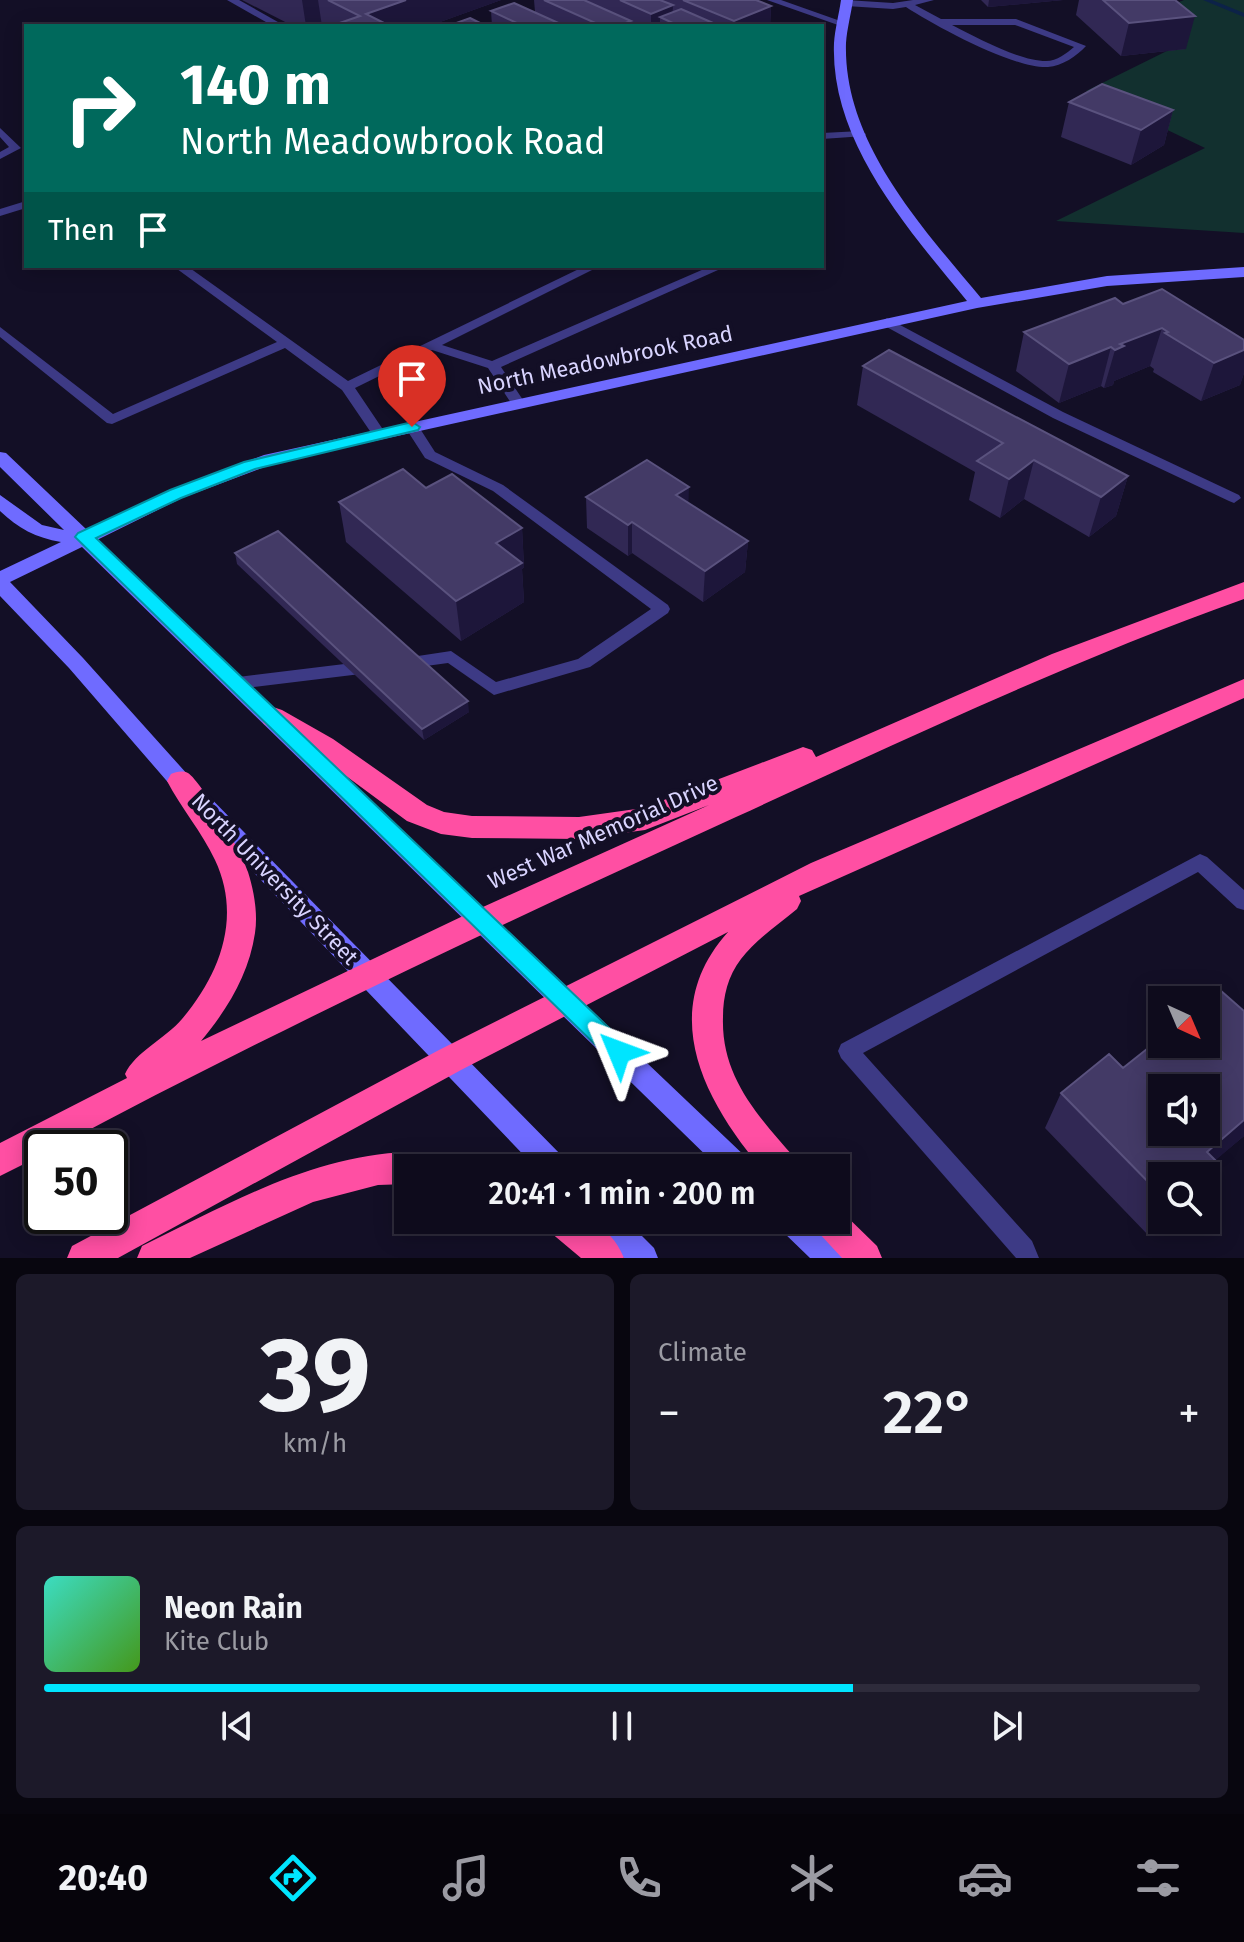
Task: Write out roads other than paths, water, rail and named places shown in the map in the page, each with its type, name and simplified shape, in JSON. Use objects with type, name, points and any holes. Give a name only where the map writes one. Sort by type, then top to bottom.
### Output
[{"type":"highway","name":"West War Memorial Drive","points":[[12,1153],[482,919],[1067,656],[1244,590]]},
{"type":"highway","points":[[273,717],[324,746],[384,792],[428,819],[472,827],[579,828],[620,823],[669,811],[928,707],[1067,656]]},
{"type":"highway","points":[[84,1258],[450,1060],[821,871],[1244,688]]},
{"type":"highway","points":[[12,1153],[110,1095],[177,1047],[207,1013],[229,975],[240,925],[241,897],[229,860],[180,781]]},
{"type":"highway","points":[[770,1154],[741,1121],[722,1089],[705,1038],[709,999],[716,974],[732,947],[821,871]]},
{"type":"highway","points":[[154,1258],[262,1207],[319,1185],[394,1169]]},
{"type":"highway","points":[[579,1234],[607,1258]]},
{"type":"highway","points":[[843,1234],[865,1258]]},
{"type":"street","points":[[847,2],[838,42],[840,62],[861,134],[878,172],[902,209],[977,303]]},
{"type":"street","name":"North Meadowbrook Road","points":[[0,582],[84,537],[227,473],[270,459],[977,303],[1107,281],[1244,272]]},
{"type":"street","points":[[0,457],[723,1154]]},
{"type":"street","points":[[0,501],[23,524],[39,532],[84,537]]},
{"type":"street","name":"North University Street","points":[[0,582],[180,781],[541,1154]]},
{"type":"street","points":[[620,1234],[644,1258]]},
{"type":"street","points":[[805,1234],[830,1258]]},
{"type":"lane","points":[[232,0],[276,24]]},
{"type":"lane","points":[[772,0],[841,23]]},
{"type":"lane","points":[[847,2],[909,5],[929,0]]},
{"type":"lane","points":[[909,5],[939,22],[957,32],[1046,64],[1081,46],[1016,22],[939,22]]},
{"type":"lane","points":[[0,131],[23,149]]},
{"type":"lane","points":[[824,136],[861,134]]},
{"type":"lane","points":[[0,156],[23,149]]},
{"type":"lane","points":[[0,213],[24,205]]},
{"type":"lane","points":[[182,268],[347,387],[379,434]]},
{"type":"lane","points":[[347,387],[590,268]]},
{"type":"lane","points":[[493,365],[716,268]]},
{"type":"lane","points":[[887,322],[950,360],[1137,454],[1234,498]]},
{"type":"lane","points":[[0,331],[112,420],[286,343]]},
{"type":"lane","points":[[431,346],[493,365],[518,403]]},
{"type":"lane","points":[[238,683],[451,657],[494,689],[584,663],[662,609],[498,488],[430,455],[412,427]]},
{"type":"lane","points":[[1028,1258],[1024,1249],[848,1051],[1200,862],[1244,902]]},
{"type":"waterway","points":[[1206,0],[1244,15]]}]
